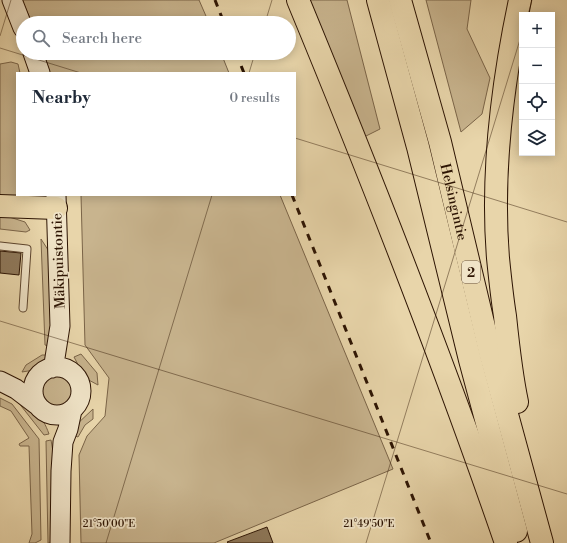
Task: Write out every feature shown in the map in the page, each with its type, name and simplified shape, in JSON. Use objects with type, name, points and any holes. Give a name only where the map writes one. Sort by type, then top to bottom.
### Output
[{"type":"highway","points":[[298,0],[359,150],[449,385],[506,543]]},
{"type":"highway","name":"Helsingintie","points":[[378,0],[418,147],[470,360],[519,543]]},
{"type":"highway","name":"Helsingintie","points":[[400,0],[440,142],[490,352],[543,543]]},
{"type":"highway","points":[[520,0],[510,51],[502,107],[496,179],[497,238],[514,387],[525,446],[535,482],[543,543]]},
{"type":"highway","points":[[0,206],[56,202]]},
{"type":"street","points":[[12,0],[18,16]]},
{"type":"street","points":[[35,60],[40,72]]},
{"type":"street","name":"Mäkipuistontie","points":[[47,370],[54,364],[60,326],[56,202]]},
{"type":"street","name":"Mäkipuistontie","points":[[60,326],[68,350],[70,362],[77,377]]},
{"type":"street","points":[[0,375],[18,376],[61,367],[69,370],[77,377],[80,382],[81,395],[78,403],[72,410],[65,414],[54,415],[42,409],[16,389],[0,381]]},
{"type":"street","points":[[47,370],[35,382],[33,393],[54,428],[61,471]]},
{"type":"street","points":[[60,543],[63,442],[68,429],[72,410]]},
{"type":"lane","points":[[0,246],[27,249],[23,308]]},
{"type":"shaded area","points":[[22,0],[199,0],[206,16],[29,16]]},
{"type":"shaded area","points":[[308,0],[347,0],[380,129],[364,137]]},
{"type":"shaded area","points":[[426,0],[471,0],[467,29],[490,78],[482,114],[461,132]]},
{"type":"shaded area","points":[[46,60],[224,60],[229,72],[49,72]]},
{"type":"shaded area","points":[[11,62],[18,64],[20,72],[16,72],[16,195],[0,196],[0,64]]},
{"type":"shaded area","points":[[81,196],[280,196],[393,469],[214,543],[81,543],[79,455],[87,436],[105,416],[109,378],[85,345]]},
{"type":"shaded area","points":[[0,214],[25,222],[30,230],[26,232],[0,229]]},
{"type":"shaded area","points":[[41,239],[54,259],[53,347],[45,345]]},
{"type":"shaded area","points":[[81,354],[97,373],[98,385],[85,378],[74,357]]},
{"type":"shaded area","points":[[42,355],[49,355],[41,367],[36,370],[22,372],[26,365]]},
{"type":"shaded area","points":[[62,373],[71,378],[75,384],[75,398],[71,404],[62,409],[54,409],[45,404],[41,398],[40,387],[45,378],[51,374]]},
{"type":"shaded area","points":[[0,398],[12,404],[39,439],[41,540],[35,543],[29,543],[32,534],[29,446],[20,446],[19,444],[29,438],[11,411],[0,406]]},
{"type":"shaded area","points":[[18,402],[29,408],[41,418],[49,434],[44,435]]},
{"type":"shaded area","points":[[93,409],[93,419],[85,425],[78,437],[69,434],[75,426]]},
{"type":"shaded area","points":[[51,440],[55,463],[57,543],[48,543],[46,441]]},
{"type":"building","points":[[0,251],[21,253],[19,275],[0,273]]},
{"type":"building","points":[[267,527],[273,543],[227,542]]},
{"type":"railway","points":[[215,0],[221,16]]},
{"type":"railway","points":[[239,60],[244,72]]},
{"type":"railway","points":[[292,196],[431,543]]}]
